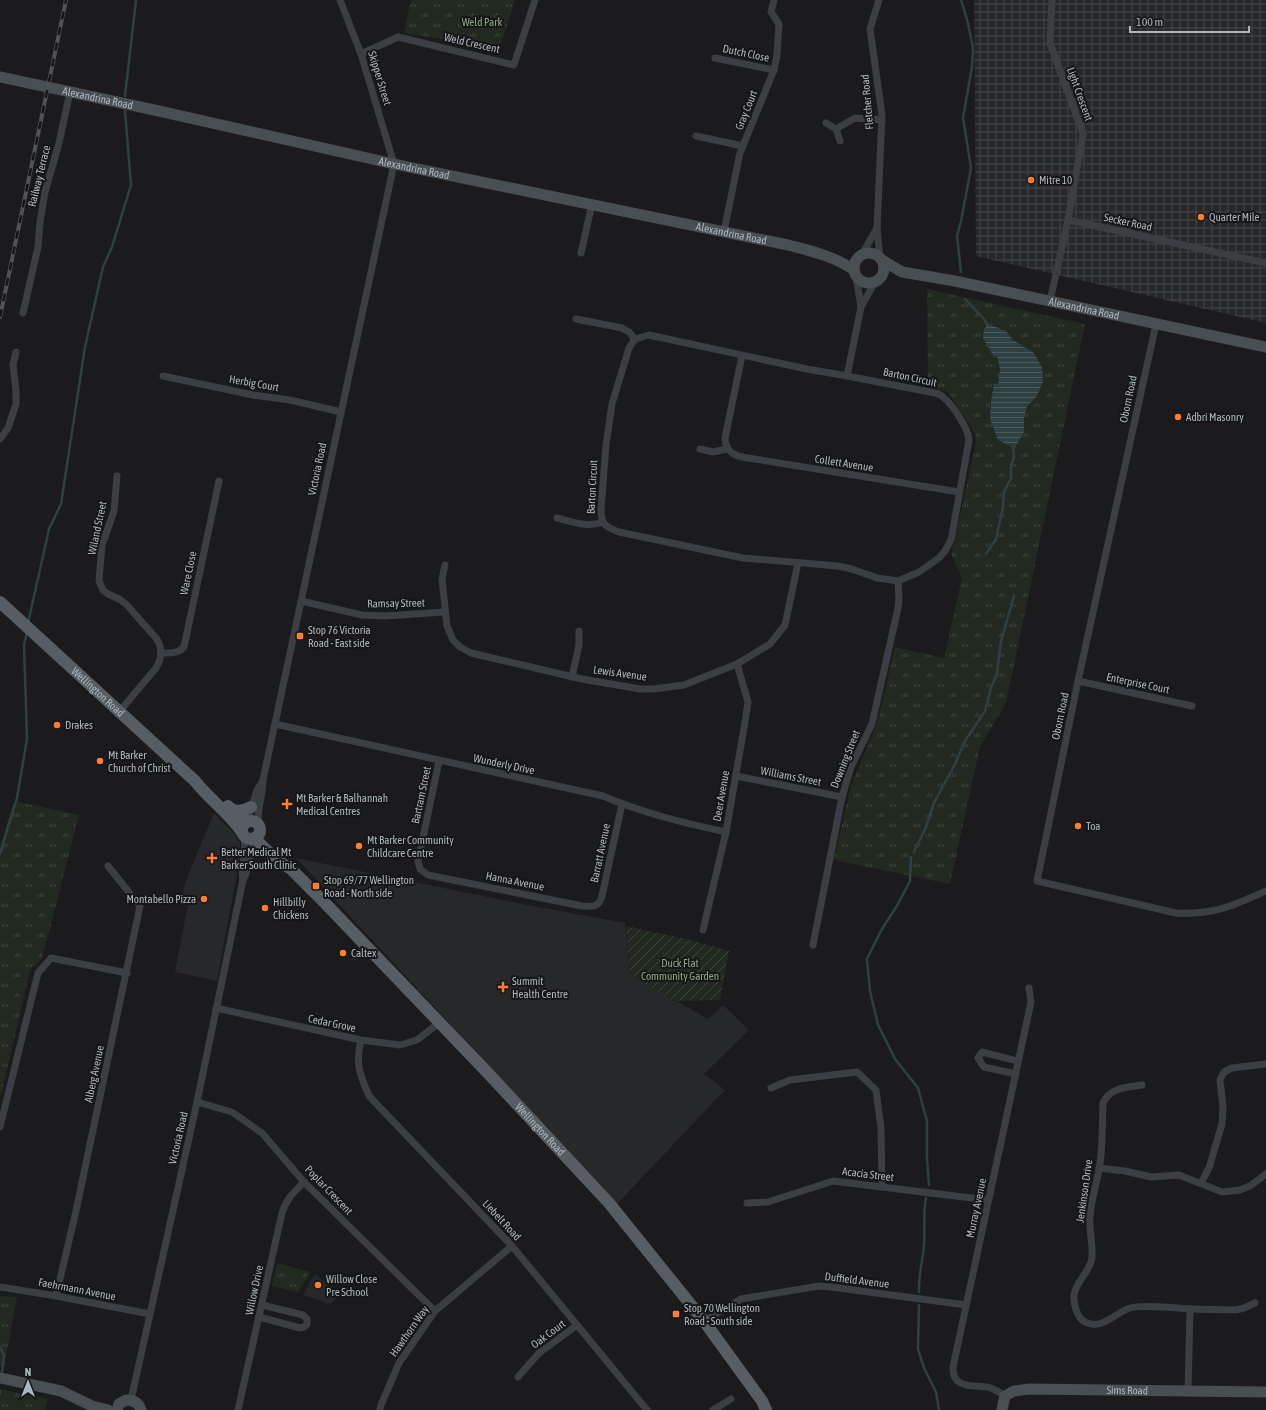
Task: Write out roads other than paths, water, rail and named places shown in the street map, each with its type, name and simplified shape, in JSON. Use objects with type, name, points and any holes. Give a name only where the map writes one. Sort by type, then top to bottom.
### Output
[{"type":"main road","name":"Alexandrina Road","points":[[0,77],[394,164],[788,245],[828,256],[843,262],[855,273]]},
{"type":"main road","points":[[877,281],[882,277],[884,268],[881,259],[869,253],[860,257],[854,265],[855,273],[865,283],[877,281],[902,272]]},
{"type":"main road","name":"Alexandrina Road","points":[[828,256],[846,258],[860,257]]},
{"type":"main road","name":"Alexandrina Road","points":[[881,259],[902,272],[1050,301],[1266,347]]},
{"type":"main road","name":"Wellington Road","points":[[0,602],[35,636],[195,781],[233,810],[267,850],[286,867],[291,869]]},
{"type":"main road","name":"Wellington Road","points":[[195,781],[202,790],[228,814],[251,830],[289,864],[291,869],[609,1203],[704,1321],[762,1401],[766,1410]]},
{"type":"main road","points":[[233,810],[246,810],[251,807]]},
{"type":"main road","points":[[252,852],[260,849],[267,850]]},
{"type":"main road","points":[[0,1378],[61,1392],[92,1406],[108,1410]]},
{"type":"main road","name":"Sims Road","points":[[1005,1396],[1014,1391],[1029,1389],[1266,1392]]},
{"type":"main road","points":[[1002,1410],[1005,1396]]},
{"type":"main road","points":[[117,1410],[119,1404],[131,1400],[138,1404],[141,1410]]},
{"type":"street","name":"Skipper Street","points":[[340,0],[362,54],[394,164]]},
{"type":"street","name":"Weld Crescent","points":[[362,54],[398,37],[514,65],[534,0]]},
{"type":"street","name":"Gray Court","points":[[724,231],[740,153],[774,70],[777,55],[779,24],[771,12],[774,0]]},
{"type":"street","name":"Fletcher Road","points":[[878,0],[870,29],[882,120],[877,228],[881,259]]},
{"type":"street","name":"Light Crescent","points":[[1052,0],[1050,43],[1083,134],[1068,220]]},
{"type":"street","name":"Dutch Close","points":[[715,58],[774,70]]},
{"type":"street","name":"Railway Terrace","points":[[23,313],[38,247],[45,192],[59,143],[70,92]]},
{"type":"street","points":[[836,129],[855,118],[882,120]]},
{"type":"street","points":[[826,123],[836,129],[840,141]]},
{"type":"street","points":[[696,136],[743,146]]},
{"type":"street","name":"Victoria Road","points":[[243,880],[242,873],[245,848],[259,808],[263,791],[263,780],[394,164]]},
{"type":"street","points":[[581,253],[592,204]]},
{"type":"street","points":[[1050,301],[1068,220]]},
{"type":"street","name":"Secker Road","points":[[1068,220],[1266,263]]},
{"type":"street","name":"Fletcher Road","points":[[860,257],[877,228]]},
{"type":"street","points":[[855,273],[861,307]]},
{"type":"street","points":[[847,376],[861,307],[877,281]]},
{"type":"street","points":[[576,319],[622,328],[636,339]]},
{"type":"street","name":"Oborn Road","points":[[1156,324],[1078,681],[1037,881],[1176,913],[1188,914],[1216,910],[1242,902],[1266,891]]},
{"type":"street","name":"Barton Circuit","points":[[649,335],[742,356],[935,393],[943,396],[960,418],[968,432],[969,442],[951,540],[939,558],[919,572],[898,581],[877,578],[852,569],[838,566],[743,558],[725,555],[619,532],[611,529],[602,522],[601,509],[606,445],[612,404],[629,348],[636,339],[649,335]]},
{"type":"street","points":[[0,439],[8,428],[16,404],[13,365],[16,352]]},
{"type":"street","points":[[700,449],[712,452],[727,449],[725,438],[742,356]]},
{"type":"street","name":"Herbig Court","points":[[163,376],[253,395],[290,400],[341,412]]},
{"type":"street","name":"Collett Avenue","points":[[727,449],[732,454],[742,457],[959,492]]},
{"type":"street","name":"Wiland Street","points":[[117,476],[114,511],[102,545],[99,581],[103,590],[108,594],[119,598],[126,604],[156,638],[159,642],[161,653]]},
{"type":"street","name":"Ware Close","points":[[161,653],[177,653],[184,647],[220,481]]},
{"type":"street","points":[[557,518],[586,525],[594,525],[602,522]]},
{"type":"street","name":"Lewis Avenue","points":[[445,565],[442,580],[447,626],[450,635],[464,650],[471,653],[572,677],[640,689],[654,689],[684,685],[737,664],[770,644],[785,625],[798,563]]},
{"type":"street","name":"Downing Street","points":[[813,945],[842,797],[851,767],[872,724],[898,608],[898,581]]},
{"type":"street","name":"Ramsay Street","points":[[301,601],[362,615],[385,616],[445,612]]},
{"type":"street","points":[[572,677],[579,645],[579,631]]},
{"type":"street","points":[[120,712],[156,668],[161,658],[161,653]]},
{"type":"street","name":"Deer Avenue","points":[[703,930],[726,832],[748,702],[737,664]]},
{"type":"street","name":"Enterprise Court","points":[[1078,681],[1192,706]]},
{"type":"street","name":"Wunderly Drive","points":[[275,724],[603,796],[622,804],[681,823],[726,832]]},
{"type":"street","name":"Bartram Street","points":[[428,875],[420,869],[418,862],[439,761]]},
{"type":"street","name":"Williams Street","points":[[736,776],[842,797]]},
{"type":"street","name":"Victoria Road","points":[[131,1400],[197,1102],[243,880],[252,852],[251,807],[257,790],[263,780]]},
{"type":"street","name":"Barratt Avenue","points":[[597,906],[602,896],[622,804]]},
{"type":"street","name":"Alberg Avenue","points":[[56,1296],[78,1203],[140,906],[108,866]]},
{"type":"street","name":"Hanna Avenue","points":[[428,875],[582,906],[597,906]]},
{"type":"street","points":[[0,1127],[38,973],[51,958],[127,973]]},
{"type":"street","name":"Murray Avenue","points":[[1005,1396],[992,1388],[962,1384],[956,1381],[952,1374],[1031,1002],[1029,988]]},
{"type":"street","name":"Cedar Grove","points":[[216,1008],[361,1040],[400,1045],[417,1040],[439,1023]]},
{"type":"street","name":"Liebelt Road","points":[[361,1040],[358,1054],[359,1072],[370,1096],[512,1246],[576,1326],[647,1410]]},
{"type":"street","points":[[1016,1074],[984,1067],[978,1058],[982,1052],[1018,1061]]},
{"type":"street","points":[[1201,1183],[1209,1168],[1224,1116],[1220,1083],[1221,1076],[1224,1072],[1232,1068],[1266,1064]]},
{"type":"street","points":[[771,1088],[790,1080],[858,1072],[876,1090],[881,1128],[882,1186]]},
{"type":"street","name":"Jenkinson Drive","points":[[1142,1085],[1123,1088],[1111,1092],[1106,1096],[1104,1103],[1099,1168],[1090,1218],[1092,1257],[1088,1269],[1074,1294],[1076,1308],[1079,1314],[1086,1322],[1095,1324],[1109,1321],[1130,1308],[1236,1310],[1255,1303]]},
{"type":"street","name":"Poplar Crescent","points":[[197,1102],[232,1112],[262,1133],[304,1182],[435,1311]]},
{"type":"street","points":[[1099,1168],[1125,1171],[1151,1177],[1179,1175],[1222,1192],[1240,1190],[1250,1186],[1266,1174]]},
{"type":"street","name":"Acacia Street","points":[[747,1203],[768,1202],[833,1181],[988,1200]]},
{"type":"street","name":"Willow Drive","points":[[238,1410],[279,1225],[286,1203],[290,1196],[304,1182]]},
{"type":"street","name":"Hawthorn Way","points":[[380,1410],[380,1405],[399,1363],[435,1311],[512,1246]]},
{"type":"street","name":"Duffield Avenue","points":[[704,1321],[740,1298],[819,1286],[966,1305]]},
{"type":"street","name":"Faehrmann Avenue","points":[[0,1287],[150,1314]]},
{"type":"street","points":[[259,1317],[300,1328],[307,1324],[307,1319],[303,1315],[262,1305]]},
{"type":"street","points":[[1188,1390],[1190,1309]]},
{"type":"street","name":"Oak Court","points":[[518,1377],[538,1353],[576,1326]]},
{"type":"street","points":[[713,1410],[731,1399]]},
{"type":"waterway","points":[[125,96],[136,0]]},
{"type":"waterway","points":[[961,0],[968,23],[973,48],[972,67],[963,118],[971,168],[957,236],[961,272]]},
{"type":"waterway","points":[[28,623],[49,529],[61,504],[85,347],[103,267],[112,247],[131,185],[125,111]]},
{"type":"waterway","points":[[965,299],[984,319],[988,326]]},
{"type":"waterway","points":[[986,554],[996,539],[1003,507],[1004,492],[1011,478],[1011,465],[1014,458],[1013,444]]},
{"type":"waterway","points":[[914,852],[926,827],[934,803],[955,764],[965,741],[985,711],[991,688],[997,673],[1001,641],[1014,596]]},
{"type":"waterway","points":[[0,854],[17,798],[27,739],[24,645],[27,632]]},
{"type":"waterway","points":[[911,857],[910,881],[898,904],[882,929],[867,959],[870,991],[878,1025],[895,1059],[918,1088],[927,1121],[929,1185]]},
{"type":"waterway","points":[[919,1292],[919,1280],[924,1245],[924,1215],[926,1198]]},
{"type":"waterway","points":[[919,1305],[918,1349],[924,1368],[936,1392],[939,1410]]},
{"type":"waterway","points":[[0,1347],[4,1355],[2,1372]]},
{"type":"railway","points":[[0,317],[66,0]]},
{"type":"place","name":"Mitre 10","points":[[1031,180]]},
{"type":"place","name":"Quarter Mile","points":[[1201,217]]},
{"type":"place","name":"Adbri Masonry","points":[[1178,417]]},
{"type":"place","name":"Stop 76 Victoria Road - East side","points":[[300,636]]},
{"type":"place","name":"Drakes","points":[[57,725]]},
{"type":"place","name":"Mt Barker Church of Christ","points":[[100,761]]},
{"type":"place","name":"Mt Barker & Balhannah Medical Centres","points":[[287,804]]},
{"type":"place","name":"Toa","points":[[1078,826]]},
{"type":"place","name":"Mt Barker Community Childcare Centre","points":[[359,846]]},
{"type":"place","name":"Better Medical Mt Barker South Clinic","points":[[212,858]]},
{"type":"place","name":"Stop 69/77 Wellington Road - North side","points":[[316,886]]},
{"type":"place","name":"Montabello Pizza","points":[[204,899]]},
{"type":"place","name":"Hillbilly Chickens","points":[[265,908]]},
{"type":"place","name":"Caltex","points":[[343,953]]},
{"type":"place","name":"Summit Health Centre","points":[[503,987]]},
{"type":"place","name":"Willow Close Pre School","points":[[318,1285]]},
{"type":"place","name":"Stop 70 Wellington Road - South side","points":[[676,1314]]},
{"type":"park label","name":"Weld Park","points":[[482,22]]},
{"type":"park label","name":"Duck Flat Community Garden","points":[[680,969]]}]
